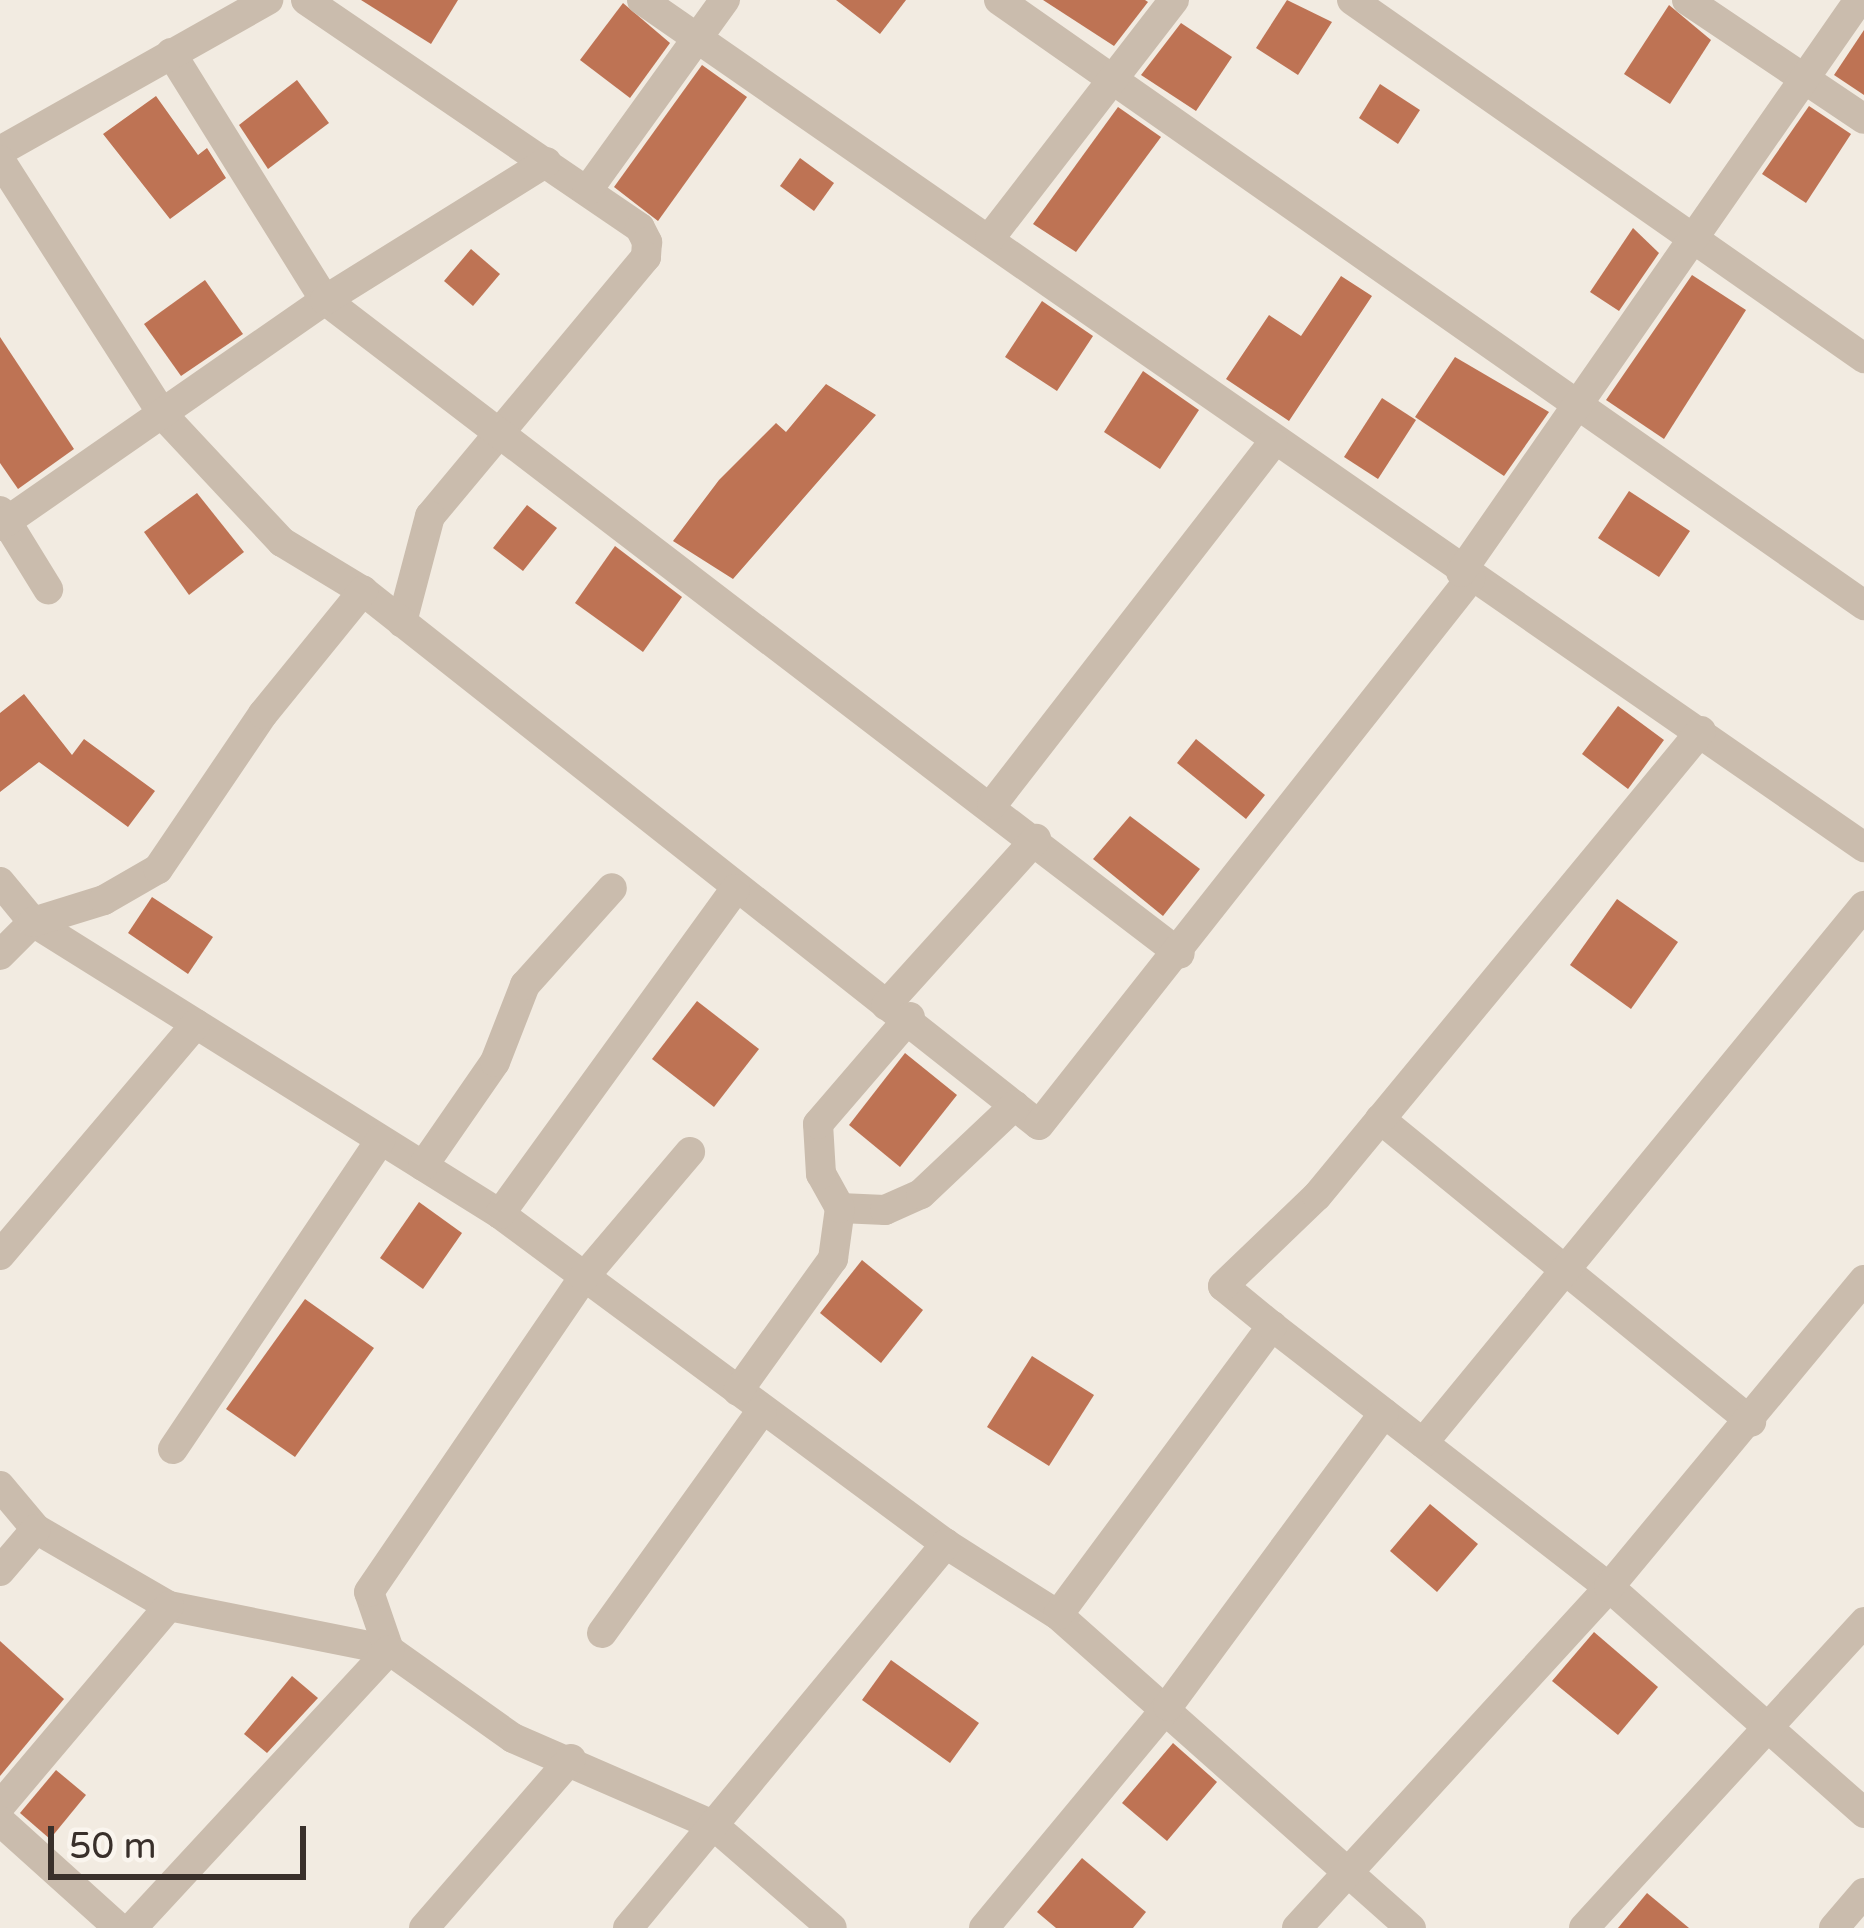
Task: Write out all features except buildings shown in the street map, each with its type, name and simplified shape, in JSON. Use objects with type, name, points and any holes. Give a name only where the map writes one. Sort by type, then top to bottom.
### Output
[{"type":"street","points":[[268,0],[0,155],[163,415],[282,542],[363,591],[1040,1125],[1180,954],[1465,576],[1578,403],[1859,0]]},
{"type":"street","points":[[306,0],[640,228],[646,256],[497,428],[430,516],[402,622]]},
{"type":"street","points":[[643,0],[990,238],[1273,443],[1701,731],[1864,847]]},
{"type":"street","points":[[587,191],[725,0]]},
{"type":"street","points":[[999,0],[1864,605]]},
{"type":"street","points":[[990,238],[1116,83],[1174,0]]},
{"type":"street","points":[[1352,0],[1696,234],[1864,358]]},
{"type":"street","points":[[1688,0],[1864,119]]},
{"type":"street","points":[[171,53],[325,300],[992,805],[1180,954]]},
{"type":"street","points":[[48,590],[2,519],[163,415],[325,300],[547,162]]},
{"type":"street","points":[[992,805],[1273,443]]},
{"type":"street","points":[[0,955],[33,922],[104,900],[158,868],[263,714],[363,591]]},
{"type":"street","points":[[1701,731],[1317,1196],[1223,1286],[1609,1587],[1864,1813]]},
{"type":"street","points":[[602,1633],[750,1401],[833,1258],[840,1208],[821,1174],[818,1124],[898,1011],[1036,839]]},
{"type":"street","points":[[0,882],[33,922],[500,1214],[946,1544],[1058,1615],[1168,1706],[1411,1928]]},
{"type":"street","points":[[423,1166],[495,1061],[525,985],[612,888]]},
{"type":"street","points":[[500,1214],[735,889]]},
{"type":"street","points":[[1423,1443],[1864,906]]},
{"type":"street","points":[[0,1255],[196,1024]]},
{"type":"street","points":[[840,1208],[885,1210],[921,1194],[1015,1105]]},
{"type":"street","points":[[1380,1119],[1751,1422]]},
{"type":"street","points":[[173,1449],[381,1140]]},
{"type":"street","points":[[388,1650],[369,1592],[584,1277],[690,1153]]},
{"type":"street","points":[[1297,1928],[1609,1587],[1751,1422],[1864,1280]]},
{"type":"street","points":[[1058,1615],[1272,1326]]},
{"type":"street","points":[[984,1928],[1168,1706],[1384,1413]]},
{"type":"street","points":[[0,1486],[36,1529],[169,1606],[388,1650],[513,1738],[571,1759],[713,1825],[832,1928]]},
{"type":"street","points":[[0,1571],[36,1529]]},
{"type":"street","points":[[628,1928],[946,1544]]},
{"type":"street","points":[[0,1806],[169,1606]]},
{"type":"street","points":[[1584,1928],[1864,1622]]},
{"type":"street","points":[[133,1928],[388,1650]]},
{"type":"street","points":[[424,1928],[571,1759]]},
{"type":"street","points":[[0,1822],[119,1928]]},
{"type":"street","points":[[1834,1928],[1864,1894]]}]
